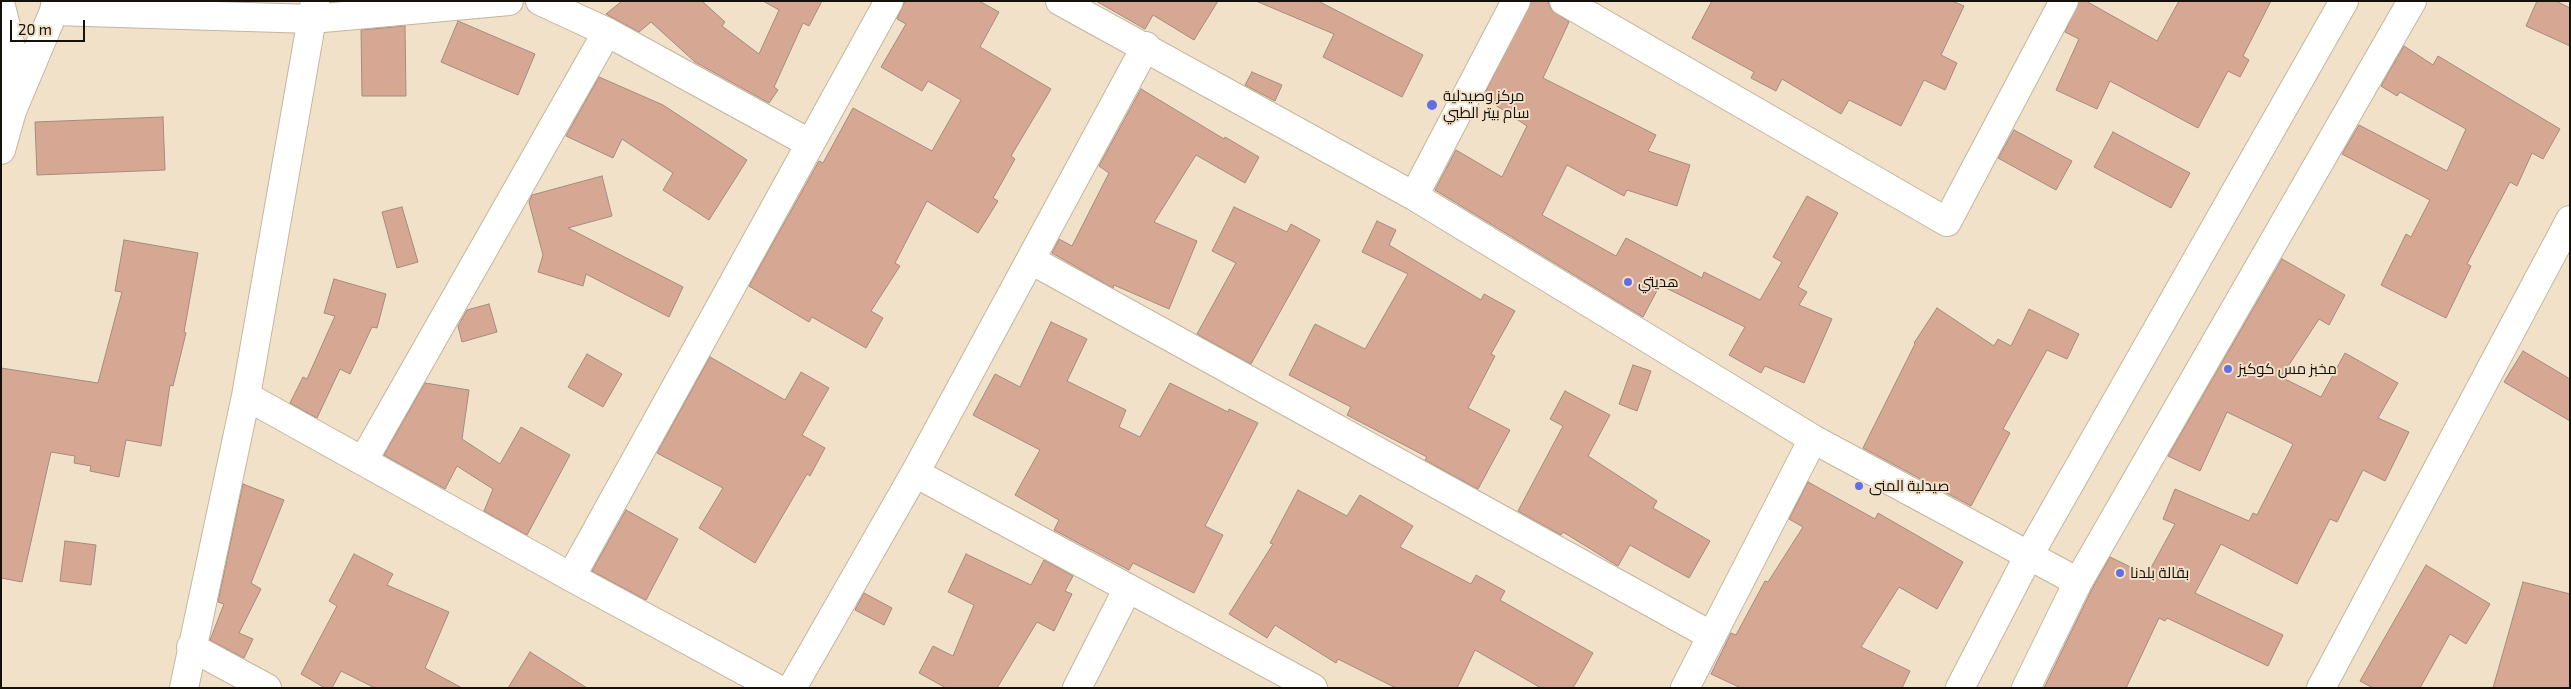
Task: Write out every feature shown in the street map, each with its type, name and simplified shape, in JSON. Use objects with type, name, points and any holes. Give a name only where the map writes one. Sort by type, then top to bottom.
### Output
[{"type":"street","points":[[2,144],[12,111],[55,6],[314,10],[510,1]]},
{"type":"street","points":[[540,1],[607,32],[809,143]]},
{"type":"street","points":[[571,577],[889,1]]},
{"type":"street","points":[[1060,1],[1146,46],[1414,196],[1813,439],[2078,582]]},
{"type":"street","points":[[1414,196],[1516,1]]},
{"type":"street","points":[[1564,1],[1947,222],[2055,4]]},
{"type":"street","points":[[1960,688],[2028,555],[2344,1]]},
{"type":"street","points":[[2026,688],[2078,582],[2412,1]]},
{"type":"street","points":[[1,6],[13,55],[12,111]]},
{"type":"street","points":[[184,688],[191,647],[246,396],[314,10]]},
{"type":"street","points":[[363,461],[607,32]]},
{"type":"street","points":[[792,688],[915,473],[1146,46]]},
{"type":"street","points":[[2321,688],[2570,220]]},
{"type":"street","points":[[1031,260],[1712,636]]},
{"type":"street","points":[[246,396],[571,577],[776,688]]},
{"type":"street","points":[[1684,688],[1813,439]]},
{"type":"street","points":[[915,473],[1313,688]]},
{"type":"street","points":[[1076,688],[1128,588]]},
{"type":"street","points":[[191,647],[267,688]]},
{"type":"building","points":[[622,1],[702,1],[725,22],[722,26],[759,54],[779,10],[763,1],[822,1],[809,26],[803,23],[774,87],[778,90],[769,103],[695,62],[651,22],[639,32],[606,14]]},
{"type":"building","points":[[905,1],[979,1],[999,12],[980,47],[1051,89],[1011,156],[1015,159],[993,198],[998,201],[978,233],[927,201],[895,263],[900,266],[871,311],[883,318],[866,348],[812,317],[809,322],[749,286],[819,161],[823,163],[853,108],[932,151],[961,100],[928,81],[922,91],[881,67],[906,24],[897,19]]},
{"type":"building","points":[[1096,1],[1218,1],[1194,40],[1153,15],[1145,29]]},
{"type":"building","points":[[1256,1],[1318,1],[1423,55],[1402,97],[1323,57],[1334,34]]},
{"type":"building","points":[[1531,1],[1548,1],[1551,9],[1569,22],[1543,78],[1656,135],[1648,151],[1690,165],[1677,206],[1627,190],[1624,196],[1567,165],[1542,215],[1616,256],[1626,238],[1702,278],[1704,272],[1760,300],[1782,262],[1773,257],[1807,196],[1838,213],[1798,287],[1807,292],[1799,305],[1832,319],[1804,383],[1765,366],[1761,373],[1729,355],[1745,327],[1660,285],[1643,317],[1435,190],[1456,150],[1502,177],[1527,126],[1483,97]]},
{"type":"building","points":[[1712,1],[1952,1],[1964,6],[1941,55],[1957,63],[1945,90],[1924,80],[1901,126],[1849,100],[1841,114],[1782,79],[1776,91],[1751,78],[1754,72],[1692,38]]},
{"type":"building","points":[[2079,1],[2086,1],[2157,41],[2179,1],[2271,1],[2243,56],[2249,60],[2240,77],[2228,71],[2198,128],[2110,81],[2097,109],[2056,90],[2079,39],[2065,32]]},
{"type":"building","points":[[2537,1],[2556,1],[2570,8],[2570,46],[2526,26]]},
{"type":"building","points":[[458,21],[535,54],[518,95],[441,62]]},
{"type":"building","points":[[405,26],[406,96],[362,96],[361,30]]},
{"type":"building","points":[[2404,46],[2433,65],[2438,56],[2560,129],[2543,159],[2532,153],[2517,186],[2510,182],[2467,264],[2471,266],[2446,318],[2381,285],[2406,234],[2411,237],[2430,200],[2342,154],[2359,125],[2447,171],[2466,129],[2400,92],[2397,96],[2381,86]]},
{"type":"building","points":[[1252,72],[1282,85],[1275,101],[1245,85]]},
{"type":"building","points":[[599,77],[663,105],[747,160],[709,220],[663,190],[673,173],[622,139],[613,158],[566,136]]},
{"type":"building","points":[[1141,89],[1224,139],[1225,137],[1259,157],[1245,183],[1196,155],[1154,222],[1197,241],[1169,309],[1114,285],[1113,288],[1052,253],[1059,239],[1072,246],[1109,173],[1099,166]]},
{"type":"building","points":[[163,117],[165,170],[37,175],[35,122]]},
{"type":"building","points":[[2014,130],[2072,161],[2056,190],[1998,158]]},
{"type":"building","points":[[2113,132],[2190,173],[2171,208],[2094,167]]},
{"type":"building","points":[[602,176],[612,216],[568,228],[683,287],[669,317],[586,274],[583,286],[538,272],[543,255],[529,202],[532,195]]},
{"type":"building","points":[[402,207],[418,262],[397,268],[382,212]]},
{"type":"building","points":[[1234,207],[1287,232],[1291,224],[1320,240],[1251,364],[1197,334],[1236,263],[1212,251]]},
{"type":"building","points":[[1377,221],[1396,230],[1389,245],[1481,300],[1484,294],[1515,311],[1491,354],[1495,356],[1468,408],[1510,430],[1478,489],[1425,460],[1427,457],[1347,415],[1351,407],[1289,375],[1315,324],[1365,349],[1408,274],[1362,252]]},
{"type":"building","points":[[124,240],[198,253],[184,332],[186,333],[173,386],[170,385],[161,446],[126,440],[119,477],[90,471],[91,466],[74,463],[75,456],[51,452],[22,582],[1,578],[1,368],[98,383],[122,292],[115,291]]},
{"type":"building","points":[[2282,259],[2345,295],[2329,325],[2319,319],[2281,377],[2321,397],[2345,353],[2398,383],[2378,418],[2409,432],[2385,481],[2363,470],[2337,522],[2330,519],[2297,584],[2221,544],[2195,593],[2283,635],[2268,666],[2167,618],[2165,621],[2159,618],[2126,688],[2044,688],[2092,589],[2110,557],[2147,575],[2175,524],[2163,519],[2175,489],[2249,521],[2253,513],[2257,515],[2293,444],[2227,412],[2200,471],[2168,456]]},
{"type":"building","points":[[334,279],[386,294],[377,328],[372,327],[350,374],[340,369],[317,418],[290,403],[303,377],[307,379],[335,316],[324,313]]},
{"type":"building","points":[[489,304],[497,332],[462,342],[458,326],[467,310]]},
{"type":"building","points":[[1937,308],[1994,346],[1998,339],[2011,346],[2029,309],[2079,334],[2067,359],[2047,350],[2003,429],[2010,433],[1971,506],[1863,448],[1914,343]]},
{"type":"building","points":[[1051,322],[1087,339],[1067,381],[1126,410],[1119,427],[1140,437],[1170,383],[1228,412],[1229,409],[1258,423],[1205,526],[1223,535],[1194,593],[1133,563],[1129,570],[1054,530],[1059,520],[1015,495],[1040,450],[973,415],[995,374],[1020,387]]},
{"type":"building","points":[[2523,351],[2570,379],[2570,421],[2504,382]]},
{"type":"building","points":[[587,354],[622,374],[603,407],[568,387]]},
{"type":"building","points":[[710,357],[785,400],[801,372],[829,388],[802,435],[825,448],[810,476],[807,474],[755,563],[699,528],[723,488],[657,453]]},
{"type":"building","points":[[1633,365],[1651,371],[1637,411],[1619,404]]},
{"type":"building","points":[[425,383],[469,390],[462,439],[500,464],[521,427],[570,455],[527,535],[484,511],[493,489],[457,466],[445,489],[384,455]]},
{"type":"building","points":[[1565,391],[1610,415],[1588,456],[1657,501],[1653,508],[1710,541],[1689,578],[1630,545],[1618,566],[1563,532],[1561,535],[1518,511],[1563,426],[1550,419]]},
{"type":"building","points":[[1808,482],[1875,519],[1878,513],[1963,562],[1937,609],[1899,587],[1861,647],[1910,671],[1902,688],[1741,688],[1711,674],[1731,633],[1736,635],[1765,581],[1768,582],[1803,527],[1789,519]]},
{"type":"building","points":[[243,484],[284,500],[251,583],[261,589],[239,633],[253,639],[244,658],[210,640],[224,604],[218,602]]},
{"type":"building","points":[[1298,490],[1347,516],[1360,495],[1413,526],[1400,547],[1471,584],[1476,575],[1505,591],[1500,600],[1593,653],[1573,688],[1541,688],[1475,650],[1457,688],[1396,688],[1338,659],[1336,663],[1275,625],[1267,638],[1229,614],[1273,544],[1270,543]]},
{"type":"building","points":[[626,510],[678,539],[646,600],[592,571]]},
{"type":"building","points":[[65,541],[96,545],[91,585],[60,581]]},
{"type":"building","points":[[354,554],[393,574],[387,585],[449,612],[425,668],[462,688],[375,688],[341,671],[332,688],[325,688],[301,674],[337,606],[329,601]]},
{"type":"building","points":[[966,554],[1031,585],[1044,560],[1073,576],[1065,591],[1072,594],[1054,631],[1037,622],[997,688],[946,688],[919,673],[933,646],[953,656],[974,605],[948,592]]},
{"type":"building","points":[[2426,565],[2490,604],[2466,644],[2450,634],[2420,688],[2373,688],[2360,681]]},
{"type":"building","points":[[2523,582],[2570,594],[2570,688],[2493,688]]},
{"type":"building","points":[[864,593],[892,608],[884,625],[855,610]]},
{"type":"building","points":[[530,652],[587,688],[508,688]]},
{"type":"place","name":"مركز وصيدلية سام بيتر الطبي","points":[[1432,105]]},
{"type":"place","name":"هديتي","points":[[1628,282]]},
{"type":"place","name":"مخبز مس كوكيز","points":[[2228,369]]},
{"type":"place","name":"صيدلية المنى","points":[[1859,486]]},
{"type":"place","name":"بقالة بلدنا","points":[[2120,573]]}]
